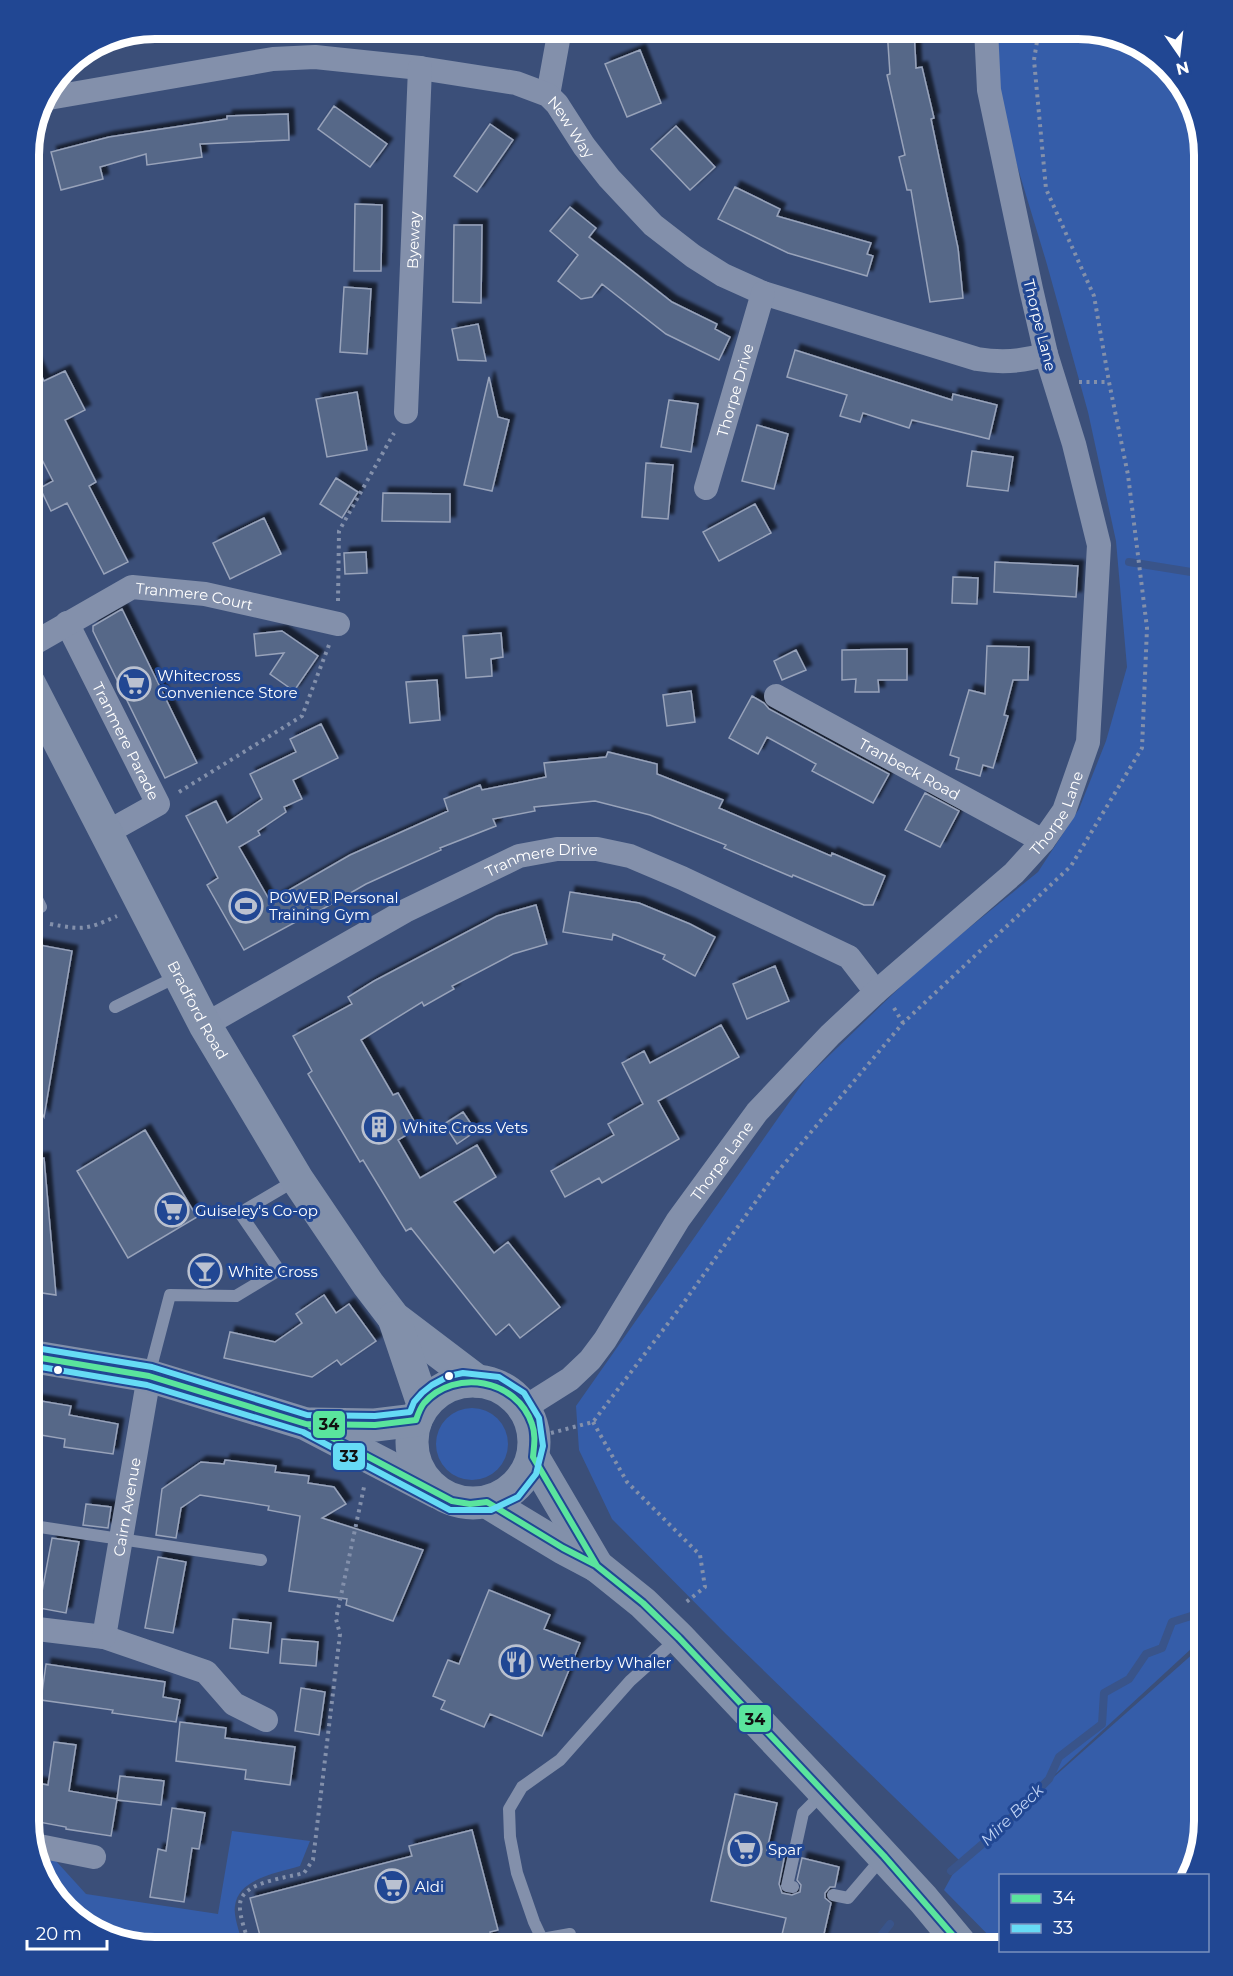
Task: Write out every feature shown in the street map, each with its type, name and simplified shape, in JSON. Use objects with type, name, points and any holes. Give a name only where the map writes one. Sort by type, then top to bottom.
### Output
[{"type":"main road","name":"Bradford Road","points":[[39,702],[205,1025],[297,1179],[368,1284],[394,1318],[477,1381]]},
{"type":"main road","name":"Bradford Road","points":[[394,1318],[420,1412]]},
{"type":"main road","points":[[39,1358],[149,1376],[306,1424],[452,1501],[470,1504],[503,1497],[517,1486],[527,1473],[531,1434]]},
{"type":"main road","points":[[437,1492],[423,1478],[414,1460],[412,1440],[420,1412],[441,1390],[458,1383],[477,1381],[495,1385],[512,1394],[597,1566]]},
{"type":"main road","points":[[306,1424],[375,1425],[420,1412]]},
{"type":"main road","points":[[487,1502],[597,1566],[643,1603],[824,1791],[954,1937]]},
{"type":"street","points":[[548,95],[558,39]]},
{"type":"street","name":"Thorpe Lane","points":[[531,1434],[570,1378],[590,1360],[605,1340],[678,1220],[758,1112],[822,1042],[876,992],[1014,873],[1043,841],[1064,811],[1088,742],[1100,545],[1030,290],[989,90],[986,39]]},
{"type":"street","name":"New Way","points":[[54,97],[273,59],[315,57],[420,68],[516,83],[548,95],[557,104],[609,178],[653,225],[693,256],[723,275],[763,293],[977,359],[995,362],[1016,361],[1046,354]]},
{"type":"street","name":"Byeway","points":[[406,412],[420,68]]},
{"type":"street","name":"Thorpe Drive","points":[[706,488],[763,293]]},
{"type":"street","name":"Tranmere Court","points":[[39,640],[132,587],[205,594],[338,624]]},
{"type":"street","name":"Tranmere Parade","points":[[68,623],[158,804],[106,833]]},
{"type":"street","name":"Tranbeck Road","points":[[776,696],[1043,841]]},
{"type":"street","name":"Tranmere Drive","points":[[205,1025],[405,911],[519,856],[557,849],[597,849],[630,856],[682,878],[849,957],[876,992]]},
{"type":"street","name":"Cairn Avenue","points":[[104,1637],[149,1376]]},
{"type":"street","points":[[39,1629],[104,1637],[206,1672],[234,1704],[266,1720]]},
{"type":"street","points":[[42,1847],[94,1857]]},
{"type":"lane","points":[[39,903],[41,907]]},
{"type":"lane","points":[[115,1007],[179,975]]},
{"type":"lane","points":[[149,1376],[170,1295],[236,1296],[279,1270],[240,1213],[297,1179]]},
{"type":"lane","points":[[40,1527],[261,1560]]},
{"type":"lane","points":[[538,1937],[517,1873],[510,1837],[509,1809],[522,1787],[560,1760],[630,1681],[671,1630]]},
{"type":"lane","points":[[793,1887],[788,1886],[803,1813],[824,1791]]},
{"type":"lane","points":[[833,1895],[848,1898],[884,1856]]},
{"type":"lane","points":[[560,1937],[570,1934]]},
{"type":"path","points":[[531,1434],[593,1422],[682,1305],[774,1176],[903,1023],[1071,866],[1142,748],[1147,628],[1128,475],[1094,296],[1046,189],[1034,60],[1037,39]]},
{"type":"path","points":[[49,924],[79,929],[94,926],[142,904]]},
{"type":"path","points":[[593,1422],[627,1482],[700,1555],[705,1587],[671,1630]]},
{"type":"path","points":[[248,1937],[240,1906],[243,1894],[254,1886],[304,1873],[313,1860],[340,1634],[336,1619],[365,1483]]},
{"type":"shaded area","points":[[996,39],[1086,39],[1116,45],[1143,58],[1149,63],[1149,84],[1170,84],[1182,103],[1192,132],[1194,154],[1194,1646],[1002,1823],[1194,1653],[1194,1822],[1190,1851],[1181,1874],[999,1874],[999,1937],[990,1937],[944,1890],[960,1861],[726,1634],[612,1519],[579,1450],[576,1406],[807,1077],[923,965],[1038,872],[1079,809],[1106,741],[1127,667],[1116,541],[1088,412],[1046,261],[999,106]]},
{"type":"shaded area","points":[[472,1408],[492,1414],[502,1424],[508,1444],[502,1464],[492,1474],[472,1480],[452,1474],[442,1464],[436,1444],[442,1424],[452,1414]]},
{"type":"shaded area","points":[[232,1831],[310,1841],[300,1866],[260,1878],[243,1889],[235,1906],[241,1937],[147,1937],[117,1931],[90,1918],[78,1908],[58,1886],[46,1860],[56,1861],[86,1894],[218,1914]]},
{"type":"building","points":[[888,39],[915,39],[916,68],[922,67],[934,118],[931,119],[958,248],[963,298],[930,302],[911,190],[907,190],[899,157],[905,155],[887,75],[890,74]]},
{"type":"building","points":[[640,50],[661,103],[627,117],[605,64]]},
{"type":"building","points":[[334,106],[387,144],[370,167],[318,129]]},
{"type":"building","points":[[288,114],[289,140],[200,144],[202,157],[147,165],[146,154],[100,167],[103,179],[61,190],[51,152],[109,137],[227,119],[227,116]]},
{"type":"building","points":[[490,124],[513,140],[477,192],[454,176]]},
{"type":"building","points":[[676,126],[715,167],[690,190],[651,149]]},
{"type":"building","points":[[735,187],[780,209],[777,216],[871,243],[867,254],[873,256],[867,276],[788,253],[718,219]]},
{"type":"building","points":[[355,204],[382,205],[381,271],[354,271]]},
{"type":"building","points":[[570,207],[596,228],[589,237],[672,302],[717,324],[715,329],[730,337],[719,360],[666,334],[602,284],[592,297],[581,299],[558,281],[578,255],[550,231]]},
{"type":"building","points":[[454,225],[482,225],[481,303],[453,302]]},
{"type":"building","points":[[344,287],[371,289],[367,354],[340,352]]},
{"type":"building","points":[[478,324],[486,361],[458,360],[452,329]]},
{"type":"building","points":[[795,350],[952,400],[953,394],[997,405],[989,439],[912,420],[909,428],[863,413],[860,422],[840,416],[847,395],[787,377]]},
{"type":"building","points":[[39,371],[44,381],[65,371],[85,410],[65,420],[96,482],[89,486],[128,562],[104,574],[67,503],[51,511],[40,488],[53,481],[39,454]]},
{"type":"building","points":[[489,377],[498,417],[509,420],[492,491],[464,485]]},
{"type":"building","points":[[357,392],[367,450],[327,457],[316,399]]},
{"type":"building","points":[[669,400],[698,404],[691,452],[661,447]]},
{"type":"building","points":[[757,425],[788,434],[774,489],[742,481]]},
{"type":"building","points":[[972,451],[1013,457],[1008,491],[967,486]]},
{"type":"building","points":[[646,463],[673,465],[668,519],[642,517]]},
{"type":"building","points":[[336,478],[358,492],[342,518],[320,504]]},
{"type":"building","points":[[383,493],[450,494],[450,522],[382,521]]},
{"type":"building","points":[[755,504],[771,533],[719,561],[703,532]]},
{"type":"building","points":[[264,518],[281,554],[230,579],[213,543]]},
{"type":"building","points":[[366,552],[367,573],[345,574],[344,553]]},
{"type":"building","points":[[995,562],[1078,566],[1076,597],[994,592]]},
{"type":"building","points":[[953,577],[978,578],[977,604],[952,603]]},
{"type":"building","points":[[122,609],[197,763],[165,778],[93,631],[93,626]]},
{"type":"building","points":[[282,631],[318,656],[294,691],[270,674],[284,653],[256,656],[254,634]]},
{"type":"building","points":[[501,633],[503,657],[491,659],[492,676],[466,678],[463,636]]},
{"type":"building","points":[[987,646],[1029,647],[1028,680],[1013,680],[1004,715],[1008,716],[993,768],[983,765],[980,776],[956,769],[959,758],[950,755],[969,690],[985,694]]},
{"type":"building","points":[[907,649],[907,680],[878,680],[879,692],[855,692],[856,679],[842,680],[842,650]]},
{"type":"building","points":[[796,650],[806,670],[782,680],[774,661]]},
{"type":"building","points":[[437,680],[440,720],[410,723],[406,682]]},
{"type":"building","points":[[691,691],[695,722],[667,726],[663,695]]},
{"type":"building","points":[[752,696],[769,709],[889,774],[873,803],[812,771],[816,764],[767,737],[758,754],[729,738]]},
{"type":"building","points":[[321,724],[338,758],[293,780],[302,799],[284,807],[286,812],[258,831],[260,835],[239,847],[270,901],[350,855],[448,811],[444,799],[480,785],[482,790],[546,777],[544,763],[606,757],[608,752],[657,764],[657,774],[723,800],[719,808],[831,856],[832,853],[885,876],[873,905],[864,905],[793,875],[792,877],[724,848],[726,845],[650,815],[595,801],[534,807],[535,811],[493,819],[496,826],[440,848],[441,850],[366,884],[302,921],[301,919],[244,950],[207,885],[218,878],[186,816],[216,801],[227,823],[262,799],[250,774],[296,752],[290,739]]},
{"type":"building","points":[[925,793],[959,811],[940,847],[905,830]]},
{"type":"building","points":[[570,892],[639,903],[715,937],[695,976],[663,959],[665,955],[613,934],[612,940],[563,932]]},
{"type":"building","points":[[536,905],[547,944],[513,954],[452,986],[454,989],[424,1006],[422,1002],[361,1040],[393,1095],[398,1093],[418,1128],[398,1140],[420,1178],[477,1145],[496,1177],[454,1202],[494,1253],[508,1242],[560,1307],[520,1338],[509,1324],[496,1335],[411,1228],[406,1231],[363,1160],[360,1162],[308,1074],[312,1071],[293,1036],[352,1004],[348,997],[374,981],[497,916]]},
{"type":"building","points":[[39,945],[72,951],[44,1117],[39,1108]]},
{"type":"building","points":[[775,966],[789,1001],[747,1019],[733,984]]},
{"type":"building","points":[[721,1025],[739,1057],[658,1101],[679,1139],[602,1183],[599,1178],[565,1197],[551,1171],[614,1135],[608,1124],[643,1104],[622,1063],[644,1051],[650,1063]]},
{"type":"building","points":[[463,1112],[476,1131],[457,1144],[444,1124]]},
{"type":"building","points":[[145,1130],[197,1217],[128,1258],[77,1171]]},
{"type":"building","points":[[39,1158],[44,1158],[56,1295],[39,1292]]},
{"type":"building","points":[[324,1295],[336,1313],[349,1304],[376,1341],[341,1365],[337,1360],[312,1377],[224,1358],[230,1332],[275,1342],[302,1323],[296,1314]]},
{"type":"building","points":[[39,1401],[71,1406],[69,1415],[118,1424],[113,1454],[64,1447],[65,1439],[39,1435]]},
{"type":"building","points":[[225,1460],[276,1466],[275,1472],[309,1476],[308,1483],[334,1487],[346,1504],[322,1518],[423,1550],[393,1621],[346,1605],[347,1599],[289,1591],[300,1516],[268,1510],[269,1506],[200,1495],[181,1508],[176,1538],[156,1535],[162,1489],[201,1462],[224,1464]]},
{"type":"building","points":[[86,1504],[111,1507],[108,1528],[83,1525]]},
{"type":"building","points":[[52,1538],[79,1542],[66,1613],[39,1608]]},
{"type":"building","points":[[158,1557],[186,1562],[173,1633],[145,1628]]},
{"type":"building","name":"Wetherby Whaler","points":[[489,1590],[550,1615],[544,1629],[580,1643],[542,1736],[490,1714],[484,1727],[441,1709],[445,1701],[433,1696],[448,1660],[459,1664]]},
{"type":"building","points":[[233,1619],[271,1623],[268,1653],[230,1648]]},
{"type":"building","points":[[282,1639],[318,1642],[316,1666],[280,1663]]},
{"type":"building","points":[[46,1664],[165,1682],[163,1697],[180,1700],[176,1722],[41,1700]]},
{"type":"building","points":[[301,1688],[325,1692],[319,1735],[295,1731]]},
{"type":"building","points":[[180,1722],[226,1728],[225,1738],[295,1747],[290,1785],[245,1779],[246,1770],[176,1761]]},
{"type":"building","points":[[54,1742],[76,1745],[69,1791],[117,1799],[111,1836],[39,1822],[39,1783],[48,1785]]},
{"type":"building","points":[[120,1776],[164,1781],[161,1805],[117,1800]]},
{"type":"building","points":[[735,1794],[777,1803],[767,1850],[785,1854],[779,1884],[782,1893],[792,1895],[800,1892],[801,1885],[797,1880],[802,1858],[839,1867],[835,1887],[830,1887],[825,1893],[825,1898],[831,1903],[823,1937],[781,1937],[786,1918],[711,1901]]},
{"type":"building","points":[[172,1808],[205,1813],[199,1849],[192,1848],[184,1902],[150,1897],[158,1849],[166,1851]]},
{"type":"building","name":"Aldi","points":[[472,1830],[498,1930],[490,1932],[491,1937],[260,1937],[250,1898],[412,1856],[409,1846]]},
{"type":"waterway","points":[[1129,562],[1194,572]]},
{"type":"waterway","name":"Mire Beck","points":[[951,1871],[1000,1829],[1049,1779],[1059,1757],[1102,1724],[1104,1693],[1129,1679],[1146,1654],[1162,1648],[1172,1622],[1194,1614]]},
{"type":"waterway","name":"Mire Beck","points":[[880,1937],[890,1924]]},
{"type":"transit line","name":"33","points":[[39,1348],[152,1367],[307,1415],[375,1416],[410,1412],[414,1402],[422,1393],[449,1376],[463,1373],[499,1377],[524,1393],[539,1418],[543,1446],[536,1474],[518,1497],[491,1510],[450,1510],[303,1432],[147,1385],[39,1367]]},
{"type":"transit line","name":"34","points":[[39,1358],[149,1376],[306,1424],[375,1425],[416,1420],[424,1403],[437,1392],[452,1385],[468,1382],[499,1388],[513,1397],[524,1409],[532,1424],[533,1457],[597,1566],[643,1603],[679,1638],[884,1856],[954,1937]]},
{"type":"transit line","name":"34","points":[[310,1426],[452,1501],[470,1504],[487,1502],[596,1565]]},
{"type":"place","name":"Whitecross Convenience Store","points":[[134,684]]},
{"type":"place","name":"POWER Personal Training Gym","points":[[246,906]]},
{"type":"place","name":"White Cross Vets","points":[[379,1127]]},
{"type":"place","name":"Guiseley's Co-op","points":[[172,1210]]},
{"type":"place","name":"White Cross","points":[[205,1271]]},
{"type":"place","name":"Wetherby Whaler","points":[[516,1662]]},
{"type":"place","name":"Spar","points":[[745,1849]]},
{"type":"place","name":"Aldi","points":[[392,1886]]}]
